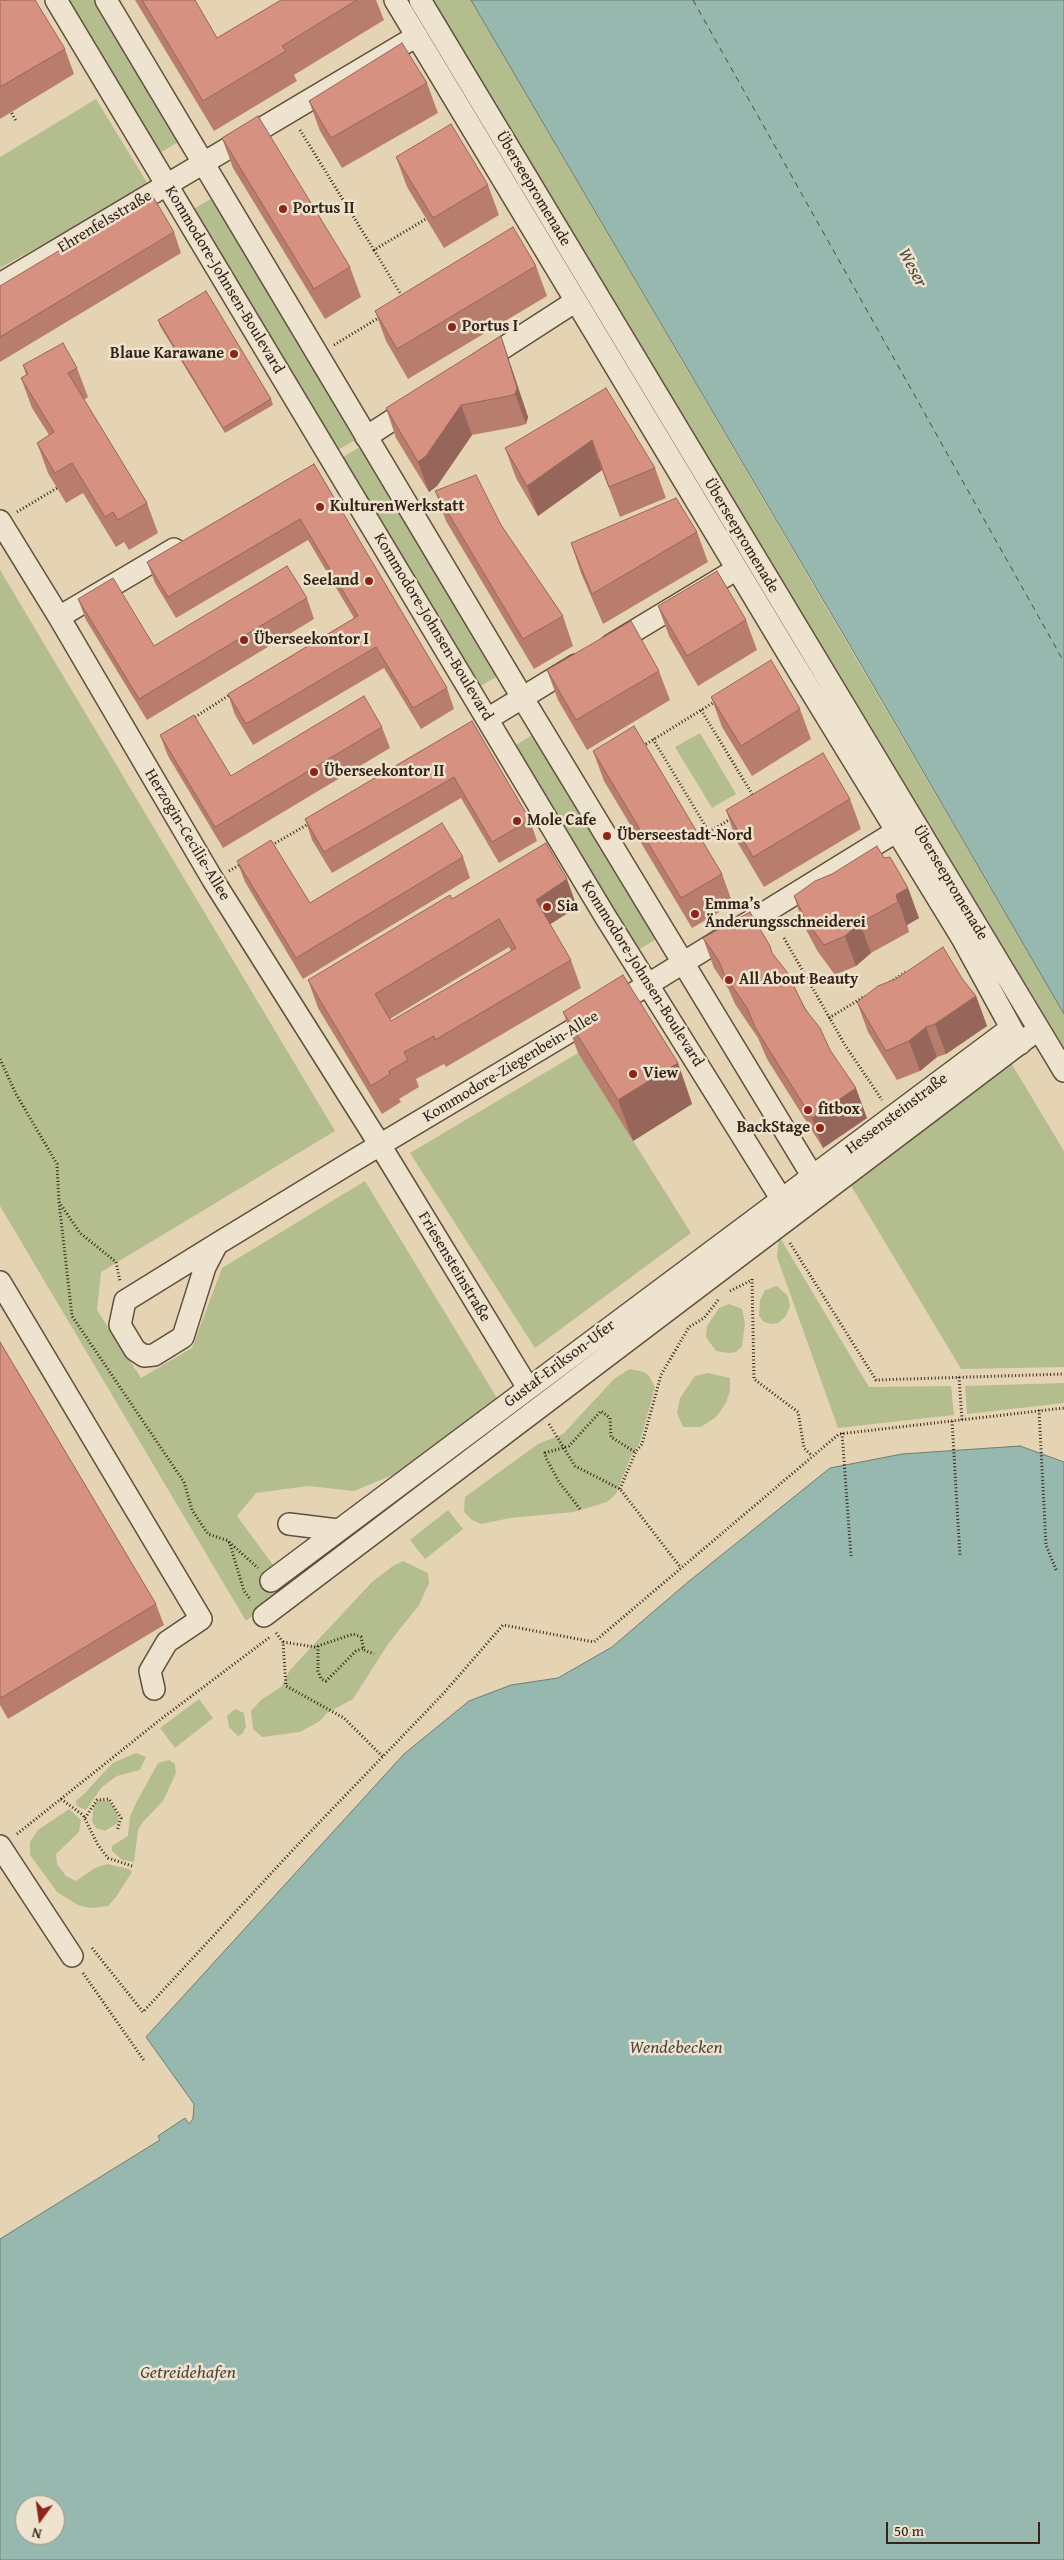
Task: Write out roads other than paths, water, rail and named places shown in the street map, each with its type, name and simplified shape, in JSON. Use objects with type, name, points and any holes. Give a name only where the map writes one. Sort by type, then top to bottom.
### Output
[{"type":"street","name":"Kommodore-Johnsen-Boulevard","points":[[56,0],[167,185],[323,462],[489,718],[648,985],[782,1200]]},
{"type":"street","points":[[106,0],[522,697],[813,1177]]},
{"type":"street","name":"Überseepromenade","points":[[395,0],[737,570],[962,938],[1015,1036]]},
{"type":"street","name":"Überseepromenade","points":[[420,0],[807,647],[1040,1028],[1064,1071]]},
{"type":"street","name":"Ehrenfelsstraße","points":[[0,284],[417,36]]},
{"type":"street","points":[[461,376],[576,301]]},
{"type":"street","points":[[366,436],[428,397]]},
{"type":"street","name":"Herzogin-Cecilie-Allee","points":[[0,522],[59,617],[213,880],[380,1146]]},
{"type":"street","points":[[59,617],[188,541]]},
{"type":"street","points":[[489,718],[737,570]]},
{"type":"street","name":"Kommodore-Ziegenbein-Allee","points":[[217,1244],[205,1266],[186,1332],[170,1347],[149,1356],[144,1356],[135,1350],[120,1325],[125,1301],[217,1244],[648,985],[897,831]]},
{"type":"street","points":[[271,1626],[778,1226],[1015,1036],[1040,1028]]},
{"type":"street","name":"Hessensteinstraße","points":[[782,1200],[1015,1036]]},
{"type":"street","name":"Friesensteinstraße","points":[[380,1146],[528,1388]]},
{"type":"street","name":"Gustaf-Erikson-Ufer","points":[[271,1581],[782,1200]]},
{"type":"street","points":[[0,1282],[201,1619],[167,1642],[150,1671],[154,1689]]},
{"type":"street","points":[[289,1524],[338,1530]]},
{"type":"street","points":[[7,1841],[72,1956]]},
{"type":"water","name":"Weser","points":[[471,0],[1064,0],[1064,1014],[859,661]]},
{"type":"water","name":"Wendebecken","points":[[1020,1446],[1064,1462],[1064,2560],[0,2560],[0,2239],[160,2140],[158,2136],[185,2118],[189,2124],[193,2119],[194,2104],[146,2037],[404,1754],[469,1701],[511,1685],[558,1678],[612,1647],[688,1582],[830,1468],[902,1454]]},
{"type":"place","name":"Portus II","points":[[283,209]]},
{"type":"place","name":"Portus I","points":[[452,327]]},
{"type":"place","name":"Blaue Karawane","points":[[234,354]]},
{"type":"place","name":"KulturenWerkstatt","points":[[320,507]]},
{"type":"place","name":"Seeland","points":[[369,581]]},
{"type":"place","name":"Überseekontor I","points":[[244,640]]},
{"type":"place","name":"Überseekontor II","points":[[314,772]]},
{"type":"place","name":"Mole Cafe","points":[[517,821]]},
{"type":"place","name":"Überseestadt-Nord","points":[[607,836]]},
{"type":"place","name":"Sia","points":[[547,907]]},
{"type":"place","name":"Emma’s Änderungsschneiderei","points":[[695,914]]},
{"type":"place","name":"All About Beauty","points":[[729,980]]},
{"type":"place","name":"View","points":[[633,1074]]},
{"type":"place","name":"fitbox","points":[[808,1110]]},
{"type":"place","name":"BackStage","points":[[820,1128]]},
{"type":"water label","name":"Getreidehafen","points":[[188,2373]]}]
